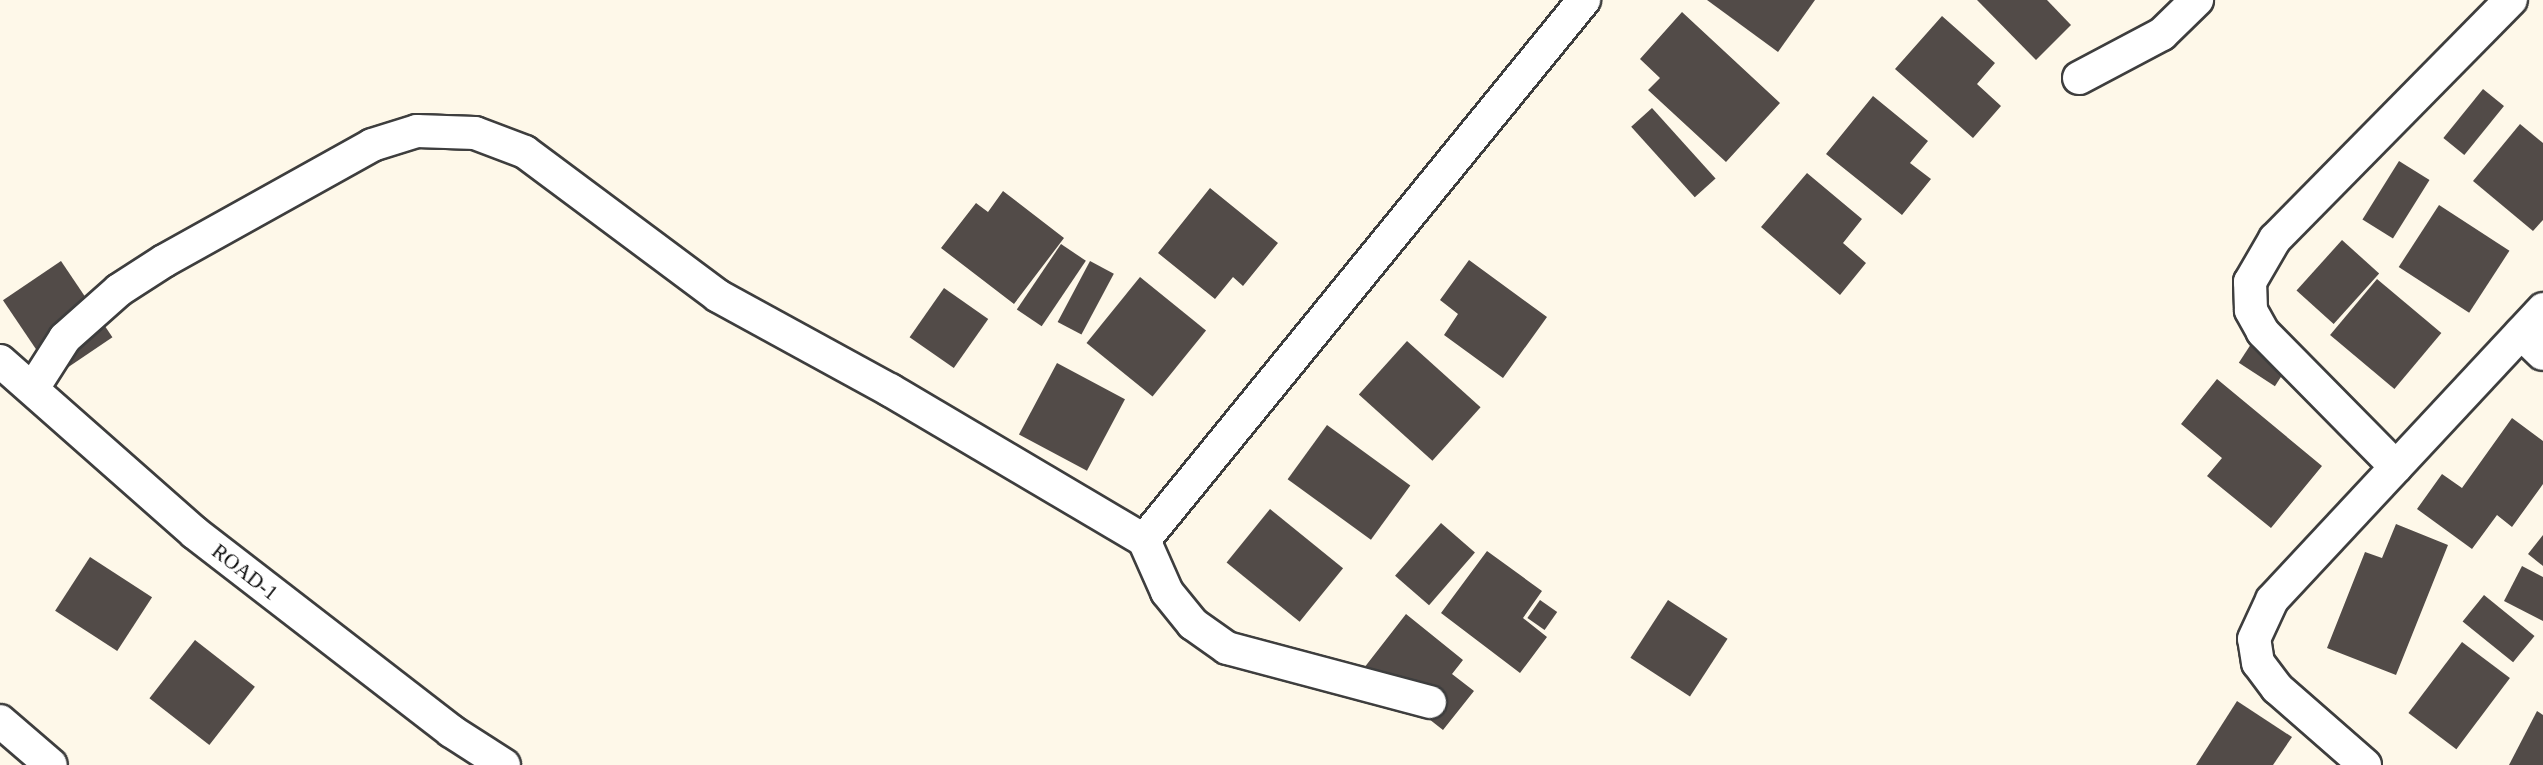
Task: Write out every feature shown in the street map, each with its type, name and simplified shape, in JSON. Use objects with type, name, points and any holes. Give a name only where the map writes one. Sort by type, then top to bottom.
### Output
[{"type":"street","points":[[1144,540],[1584,0]]},
{"type":"street","points":[[2079,78],[2162,34],[2197,0]]},
{"type":"street","points":[[2396,467],[2263,332],[2251,310],[2250,282],[2275,239],[2511,0]]},
{"type":"street","points":[[37,382],[65,338],[119,290],[164,261],[372,145],[417,131],[475,133],[525,152],[718,296],[890,390],[1144,540],[1167,592],[1193,624],[1227,648],[1430,702]]},
{"type":"street","points":[[2365,765],[2277,688],[2258,663],[2254,639],[2272,600],[2396,467],[2532,343],[2543,309]]},
{"type":"street","name":"ROAD-1","points":[[0,361],[195,533],[451,731],[504,765]]},
{"type":"street","points":[[0,721],[51,765]]},
{"type":"building","points":[[1707,0],[1815,0],[1778,52]]},
{"type":"building","points":[[1977,0],[2047,0],[2071,25],[2036,60]]},
{"type":"building","points":[[1682,12],[1780,103],[1726,162],[1648,90],[1660,78],[1640,59]]},
{"type":"building","points":[[1942,16],[1995,63],[1977,84],[2001,106],[1973,138],[1895,69]]},
{"type":"building","points":[[2483,89],[2504,106],[2464,155],[2443,138]]},
{"type":"building","points":[[1873,96],[1928,141],[1910,163],[1931,179],[1902,215],[1826,154]]},
{"type":"building","points":[[1652,108],[1716,179],[1695,197],[1631,127]]},
{"type":"building","points":[[2520,124],[2543,143],[2543,220],[2533,231],[2473,181]]},
{"type":"building","points":[[2399,161],[2430,180],[2393,239],[2362,220]]},
{"type":"building","points":[[1807,173],[1862,219],[1843,243],[1866,263],[1840,295],[1761,227]]},
{"type":"building","points":[[1210,188],[1278,243],[1243,286],[1233,277],[1215,299],[1158,253]]},
{"type":"building","points":[[1003,191],[1064,238],[1014,304],[941,248],[976,203],[988,212]]},
{"type":"building","points":[[2439,205],[2509,251],[2469,313],[2399,267]]},
{"type":"building","points":[[2342,240],[2379,273],[2334,324],[2296,291]]},
{"type":"building","points":[[1061,244],[1086,261],[1042,326],[1017,309]]},
{"type":"building","points":[[1469,260],[1547,317],[1503,378],[1444,335],[1458,314],[1440,300]]},
{"type":"building","points":[[61,261],[112,337],[54,376],[3,300]]},
{"type":"building","points":[[1090,261],[1114,274],[1081,335],[1058,322]]},
{"type":"building","points":[[1140,277],[1206,330],[1153,397],[1087,343]]},
{"type":"building","points":[[2377,279],[2441,333],[2394,389],[2330,335]]},
{"type":"building","points":[[944,288],[988,319],[954,368],[910,337]]},
{"type":"building","points":[[1407,341],[1481,407],[1432,461],[1359,395]]},
{"type":"building","points":[[2253,341],[2289,364],[2275,386],[2239,363]]},
{"type":"building","points":[[1057,363],[1125,399],[1087,471],[1019,435]]},
{"type":"building","points":[[2217,379],[2322,466],[2271,528],[2207,476],[2222,458],[2181,424]]},
{"type":"building","points":[[2512,418],[2543,441],[2543,484],[2512,527],[2497,515],[2472,549],[2417,509],[2442,474],[2462,488]]},
{"type":"building","points":[[1327,425],[1410,486],[1371,540],[1288,479]]},
{"type":"building","points":[[1270,509],[1343,568],[1300,622],[1227,563]]},
{"type":"building","points":[[1441,523],[1475,553],[1429,605],[1395,576]]},
{"type":"building","points":[[2396,524],[2448,545],[2396,675],[2327,648],[2365,552],[2382,558]]},
{"type":"building","points":[[2543,535],[2543,566],[2528,554]]},
{"type":"building","points":[[1487,551],[1542,591],[1523,618],[1547,637],[1520,673],[1441,613]]},
{"type":"building","points":[[90,557],[152,597],[117,651],[55,611]]},
{"type":"building","points":[[2522,566],[2543,577],[2543,621],[2504,601]]},
{"type":"building","points":[[2484,595],[2535,636],[2513,662],[2463,621]]},
{"type":"building","points":[[1540,600],[1557,612],[1545,630],[1527,618]]},
{"type":"building","points":[[1668,600],[1728,639],[1690,697],[1630,658]]},
{"type":"building","points":[[1406,614],[1463,660],[1452,674],[1474,691],[1443,730],[1364,668]]},
{"type":"building","points":[[195,640],[255,687],[209,745],[149,698]]},
{"type":"building","points":[[2462,642],[2510,678],[2456,749],[2408,713]]},
{"type":"building","points":[[2237,701],[2292,737],[2273,765],[2196,765]]},
{"type":"building","points":[[2537,711],[2543,715],[2543,765],[2509,765]]}]
